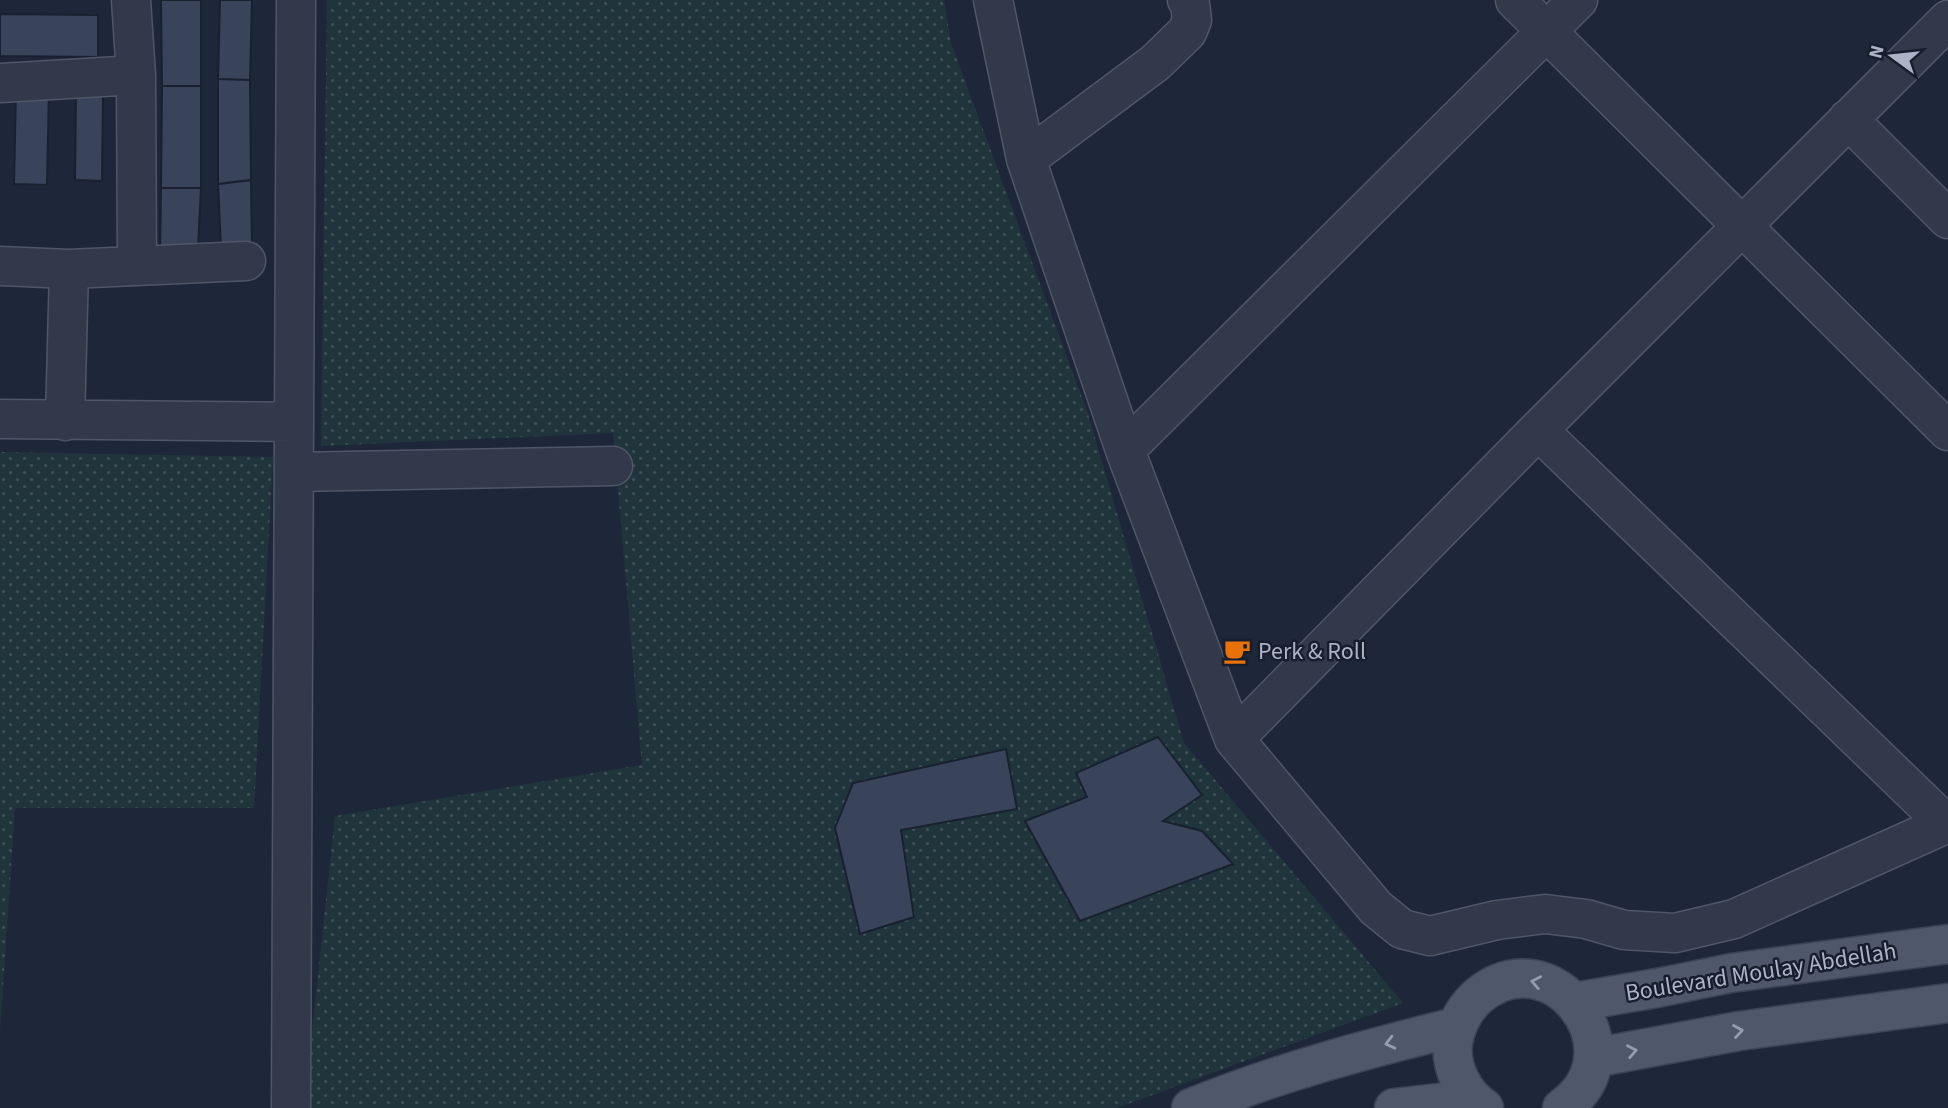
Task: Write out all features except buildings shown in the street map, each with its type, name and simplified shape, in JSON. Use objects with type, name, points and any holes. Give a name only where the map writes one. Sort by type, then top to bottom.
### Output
[{"type":"main road","name":"Boulevard Moulay Abdellah","points":[[1575,1002],[1731,972],[1948,944]]},
{"type":"main road","points":[[1480,1105],[1461,1084],[1455,1066],[1453,1046],[1457,1027],[1468,1006],[1486,990],[1508,981],[1533,979],[1556,987],[1575,1002],[1586,1018],[1592,1038],[1593,1058],[1588,1075],[1581,1090],[1562,1108]]},
{"type":"main road","points":[[1593,1058],[1738,1031],[1948,1003]]},
{"type":"main road","points":[[1191,1108],[1230,1092],[1367,1049],[1457,1027]]},
{"type":"main road","points":[[1394,1108],[1480,1105]]},
{"type":"street","points":[[131,0],[136,75],[137,265]]},
{"type":"street","points":[[291,1108],[296,0]]},
{"type":"street","points":[[993,0],[1026,159],[1125,450],[1234,739],[1376,908],[1402,929],[1430,936],[1497,919],[1545,914],[1586,919],[1624,930],[1675,933],[1734,919],[1947,824],[1538,430]]},
{"type":"street","points":[[1026,159],[1155,63],[1187,32],[1192,20],[1187,0]]},
{"type":"street","points":[[1515,0],[1948,431]]},
{"type":"street","points":[[1125,450],[1578,0]]},
{"type":"street","points":[[1234,739],[1948,20]]},
{"type":"street","points":[[0,83],[136,75]]},
{"type":"street","points":[[1848,119],[1948,219]]},
{"type":"street","points":[[0,266],[69,269],[246,261]]},
{"type":"street","points":[[65,421],[69,269]]},
{"type":"street","points":[[0,419],[295,422]]},
{"type":"street","points":[[294,472],[613,466]]},
{"type":"green space","points":[[327,0],[944,0],[951,43],[1088,414],[1184,743],[1403,1003],[1117,1108],[304,1108],[335,816],[642,765],[613,433],[321,446]]},
{"type":"green space","points":[[0,452],[273,457],[254,808],[15,808],[0,1031]]},
{"type":"place","name":"Perk & Roll","points":[[1237,651]]}]
